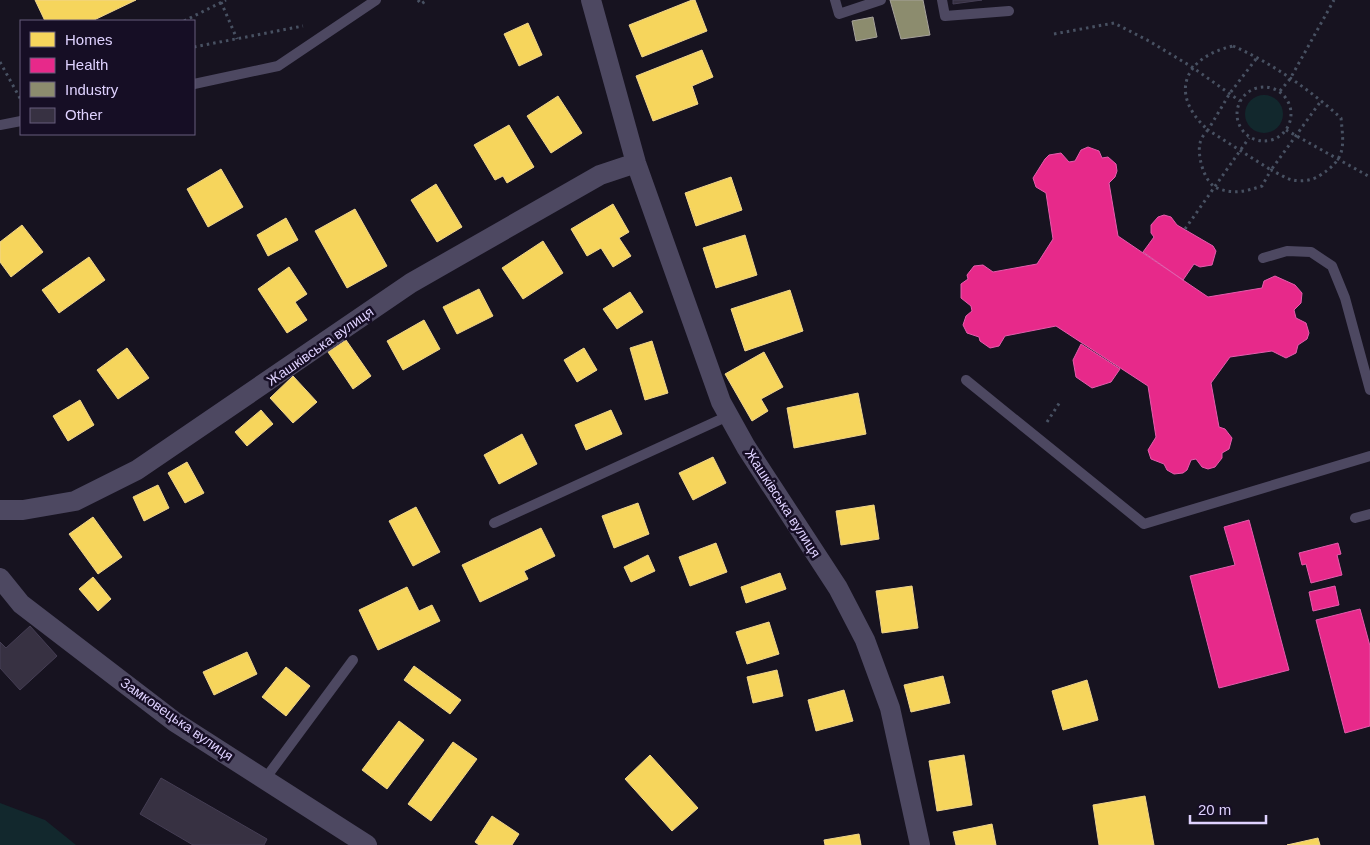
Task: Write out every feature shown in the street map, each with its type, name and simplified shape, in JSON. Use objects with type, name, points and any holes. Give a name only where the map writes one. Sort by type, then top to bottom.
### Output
[{"type":"street","name":"Жашківська вулиця","points":[[591,0],[636,163],[721,402],[746,447],[838,588],[865,640],[890,708],[920,845]]},
{"type":"street","name":"Жашківська вулиця","points":[[0,510],[23,510],[74,501],[137,470],[411,283],[600,175],[636,163]]},
{"type":"street","name":"Замковецька вулиця","points":[[0,578],[28,610],[175,722],[367,845]]},
{"type":"lane","points":[[195,84],[278,66],[376,0]]},
{"type":"lane","points":[[835,0],[839,14],[880,0]]},
{"type":"lane","points":[[942,0],[945,16],[1010,11]]},
{"type":"lane","points":[[1,124],[20,121]]},
{"type":"lane","points":[[1263,258],[1287,251],[1311,252],[1332,266],[1345,298],[1370,390]]},
{"type":"lane","points":[[966,380],[1144,524],[1370,456]]},
{"type":"lane","points":[[494,523],[728,416]]},
{"type":"lane","points":[[1355,518],[1370,514]]},
{"type":"lane","points":[[265,779],[353,660]]},
{"type":"path","points":[[186,20],[226,0]]},
{"type":"path","points":[[418,0],[421,4],[427,0]]},
{"type":"path","points":[[1280,92],[1290,79],[1334,0]]},
{"type":"path","points":[[221,2],[237,39]]},
{"type":"path","points":[[1054,34],[1114,23],[1150,41],[1192,67],[1240,101]]},
{"type":"path","points":[[195,47],[304,26]]},
{"type":"path","points":[[1234,46],[1256,59],[1290,79],[1321,101],[1340,118],[1343,140],[1339,160],[1314,179],[1294,181],[1271,170],[1208,130],[1195,118],[1186,103],[1187,82],[1192,67],[1201,58],[1217,50],[1234,46]]},
{"type":"path","points":[[1256,59],[1230,93],[1200,142],[1200,161],[1208,178],[1216,188],[1242,192],[1262,186],[1271,170],[1297,137],[1321,101]]},
{"type":"path","points":[[0,62],[20,98]]},
{"type":"path","points":[[1260,87],[1269,87],[1280,92],[1290,104],[1291,113],[1286,130],[1271,140],[1249,138],[1237,119],[1240,101],[1252,89],[1260,87]]},
{"type":"path","points":[[1286,130],[1370,177]]},
{"type":"path","points":[[1185,229],[1216,188],[1249,138]]},
{"type":"path","points":[[1037,438],[1060,402]]},
{"type":"green space","points":[[1264,95],[1271,96],[1277,101],[1282,107],[1282,121],[1277,127],[1271,132],[1264,133],[1257,132],[1251,127],[1246,121],[1245,114],[1246,107],[1251,101],[1257,96]]},
{"type":"green space","points":[[0,803],[45,820],[76,845],[0,845]]},
{"type":"building: Homes","points":[[35,0],[136,0],[94,20],[45,20]]},
{"type":"building: Homes","points":[[695,0],[707,31],[642,57],[629,25]]},
{"type":"building: Homes","points":[[528,23],[542,55],[519,66],[504,34]]},
{"type":"building: Homes","points":[[702,50],[713,77],[692,86],[698,104],[653,121],[636,76]]},
{"type":"building: Homes","points":[[558,96],[582,133],[551,153],[527,116]]},
{"type":"building: Homes","points":[[509,125],[534,167],[507,183],[503,176],[495,180],[474,145]]},
{"type":"building: Homes","points":[[221,169],[243,207],[208,227],[187,189]]},
{"type":"building: Homes","points":[[731,177],[742,210],[696,226],[685,193]]},
{"type":"building: Homes","points":[[436,184],[462,227],[437,242],[411,200]]},
{"type":"building: Homes","points":[[613,204],[629,232],[619,238],[631,256],[613,267],[601,248],[587,256],[571,229]]},
{"type":"building: Homes","points":[[355,209],[387,266],[347,288],[315,231]]},
{"type":"building: Homes","points":[[286,218],[298,240],[268,256],[257,235]]},
{"type":"building: Homes","points":[[22,225],[43,252],[11,277],[0,262],[0,242]]},
{"type":"building: Homes","points":[[745,235],[757,275],[716,288],[703,248]]},
{"type":"building: Homes","points":[[543,241],[563,273],[523,299],[502,268]]},
{"type":"building: Homes","points":[[89,257],[105,280],[59,313],[42,290]]},
{"type":"building: Homes","points":[[289,267],[307,294],[295,302],[307,320],[287,333],[258,289]]},
{"type":"building: Homes","points":[[479,289],[493,316],[457,334],[443,307]]},
{"type":"building: Homes","points":[[790,290],[803,331],[745,351],[731,309]]},
{"type":"building: Homes","points":[[630,292],[643,312],[617,329],[603,309]]},
{"type":"building: Homes","points":[[424,320],[440,349],[403,370],[387,341]]},
{"type":"building: Homes","points":[[346,340],[371,376],[353,389],[328,352]]},
{"type":"building: Homes","points":[[652,341],[668,393],[645,400],[630,348]]},
{"type":"building: Homes","points":[[127,348],[149,378],[118,399],[97,370]]},
{"type":"building: Homes","points":[[584,348],[597,370],[577,382],[564,360]]},
{"type":"building: Homes","points":[[764,352],[783,387],[761,399],[768,411],[752,421],[725,374]]},
{"type":"building: Homes","points":[[293,376],[317,402],[293,423],[270,398]]},
{"type":"building: Homes","points":[[858,393],[866,434],[794,448],[787,408]]},
{"type":"building: Homes","points":[[80,400],[94,425],[68,441],[53,416]]},
{"type":"building: Homes","points":[[261,410],[273,424],[247,446],[235,432]]},
{"type":"building: Homes","points":[[611,410],[622,434],[586,450],[575,425]]},
{"type":"building: Homes","points":[[522,434],[537,464],[499,484],[484,455]]},
{"type":"building: Homes","points":[[713,457],[726,483],[693,500],[679,473]]},
{"type":"building: Homes","points":[[187,462],[204,493],[185,503],[168,473]]},
{"type":"building: Homes","points":[[158,485],[169,508],[144,521],[133,497]]},
{"type":"building: Homes","points":[[638,503],[649,534],[614,548],[602,516]]},
{"type":"building: Homes","points":[[874,505],[879,539],[841,545],[836,511]]},
{"type":"building: Homes","points":[[416,507],[440,552],[413,566],[389,521]]},
{"type":"building: Homes","points":[[93,517],[122,557],[98,574],[69,534]]},
{"type":"building: Homes","points":[[541,528],[555,556],[524,571],[528,579],[480,602],[462,565]]},
{"type":"building: Homes","points":[[716,543],[727,572],[690,586],[679,557]]},
{"type":"building: Homes","points":[[648,555],[655,571],[631,582],[624,567]]},
{"type":"building: Homes","points":[[780,573],[786,589],[746,603],[741,587]]},
{"type":"building: Homes","points":[[93,577],[111,599],[98,611],[79,589]]},
{"type":"building: Homes","points":[[912,586],[918,628],[882,633],[876,591]]},
{"type":"building: Homes","points":[[407,587],[419,611],[432,605],[440,621],[378,650],[359,610]]},
{"type":"building: Homes","points":[[769,622],[779,654],[747,664],[736,632]]},
{"type":"building: Homes","points":[[247,652],[257,674],[214,695],[203,672]]},
{"type":"building: Homes","points":[[414,666],[461,700],[450,714],[404,680]]},
{"type":"building: Homes","points":[[286,667],[310,686],[286,716],[262,697]]},
{"type":"building: Homes","points":[[777,670],[783,696],[753,703],[747,677]]},
{"type":"building: Homes","points":[[943,676],[950,703],[911,712],[904,685]]},
{"type":"building: Homes","points":[[1087,680],[1098,720],[1063,730],[1052,691]]},
{"type":"building: Homes","points":[[844,690],[853,721],[816,731],[808,700]]},
{"type":"building: Homes","points":[[399,721],[424,740],[387,789],[362,770]]},
{"type":"building: Homes","points":[[453,742],[477,759],[431,821],[408,804]]},
{"type":"building: Homes","points":[[650,755],[698,808],[672,831],[625,779]]},
{"type":"building: Homes","points":[[964,755],[972,805],[937,811],[929,761]]},
{"type":"building: Homes","points":[[1145,796],[1154,845],[1099,845],[1093,805]]},
{"type":"building: Homes","points":[[492,816],[519,834],[512,845],[479,845],[475,842]]},
{"type":"building: Homes","points":[[992,824],[996,845],[956,845],[953,832]]},
{"type":"building: Homes","points":[[859,834],[861,845],[825,845],[824,840]]},
{"type":"building: Homes","points":[[1318,838],[1320,845],[1287,845]]},
{"type":"building: Health","points":[[1088,147],[1099,151],[1102,158],[1108,157],[1116,164],[1117,171],[1115,177],[1109,183],[1118,236],[1208,297],[1262,288],[1264,281],[1275,276],[1295,285],[1302,293],[1301,303],[1294,310],[1296,318],[1306,323],[1309,333],[1307,339],[1298,345],[1296,353],[1286,358],[1272,351],[1230,357],[1211,383],[1219,427],[1225,429],[1232,438],[1229,449],[1222,453],[1222,458],[1215,467],[1208,469],[1202,467],[1196,459],[1191,460],[1187,470],[1183,473],[1174,474],[1167,470],[1164,464],[1151,459],[1148,450],[1156,437],[1148,386],[1056,326],[1005,336],[999,346],[990,348],[980,341],[979,337],[967,333],[963,325],[966,316],[972,311],[971,306],[961,298],[961,284],[968,279],[967,275],[974,266],[983,265],[993,272],[1037,264],[1053,239],[1046,193],[1036,187],[1033,178],[1045,159],[1049,155],[1061,153],[1069,162],[1075,161],[1081,150]]},
{"type":"building: Health","points":[[1164,215],[1171,217],[1177,225],[1213,246],[1216,251],[1212,265],[1200,267],[1194,264],[1183,280],[1143,252],[1154,237],[1151,233],[1151,225],[1158,217]]},
{"type":"building: Health","points":[[1081,344],[1120,369],[1111,382],[1092,388],[1076,377],[1073,360]]},
{"type":"building: Health","points":[[1249,520],[1289,670],[1219,688],[1190,576],[1235,565],[1224,527]]},
{"type":"building: Health","points":[[1338,543],[1341,554],[1337,555],[1342,575],[1311,583],[1306,564],[1302,565],[1299,553]]},
{"type":"building: Health","points":[[1335,586],[1339,605],[1313,611],[1309,592]]},
{"type":"building: Health","points":[[1360,609],[1370,646],[1370,726],[1345,733],[1316,620]]},
{"type":"building: Industry","points":[[890,0],[923,0],[930,35],[901,39]]},
{"type":"building: Industry","points":[[873,17],[877,37],[856,41],[852,21]]},
{"type":"building: Other","points":[[953,0],[982,0],[953,4]]},
{"type":"building: Other","points":[[30,626],[57,656],[20,690],[0,668],[0,642],[6,648]]},
{"type":"building: Other","points":[[161,778],[267,839],[264,845],[193,845],[140,814]]}]
